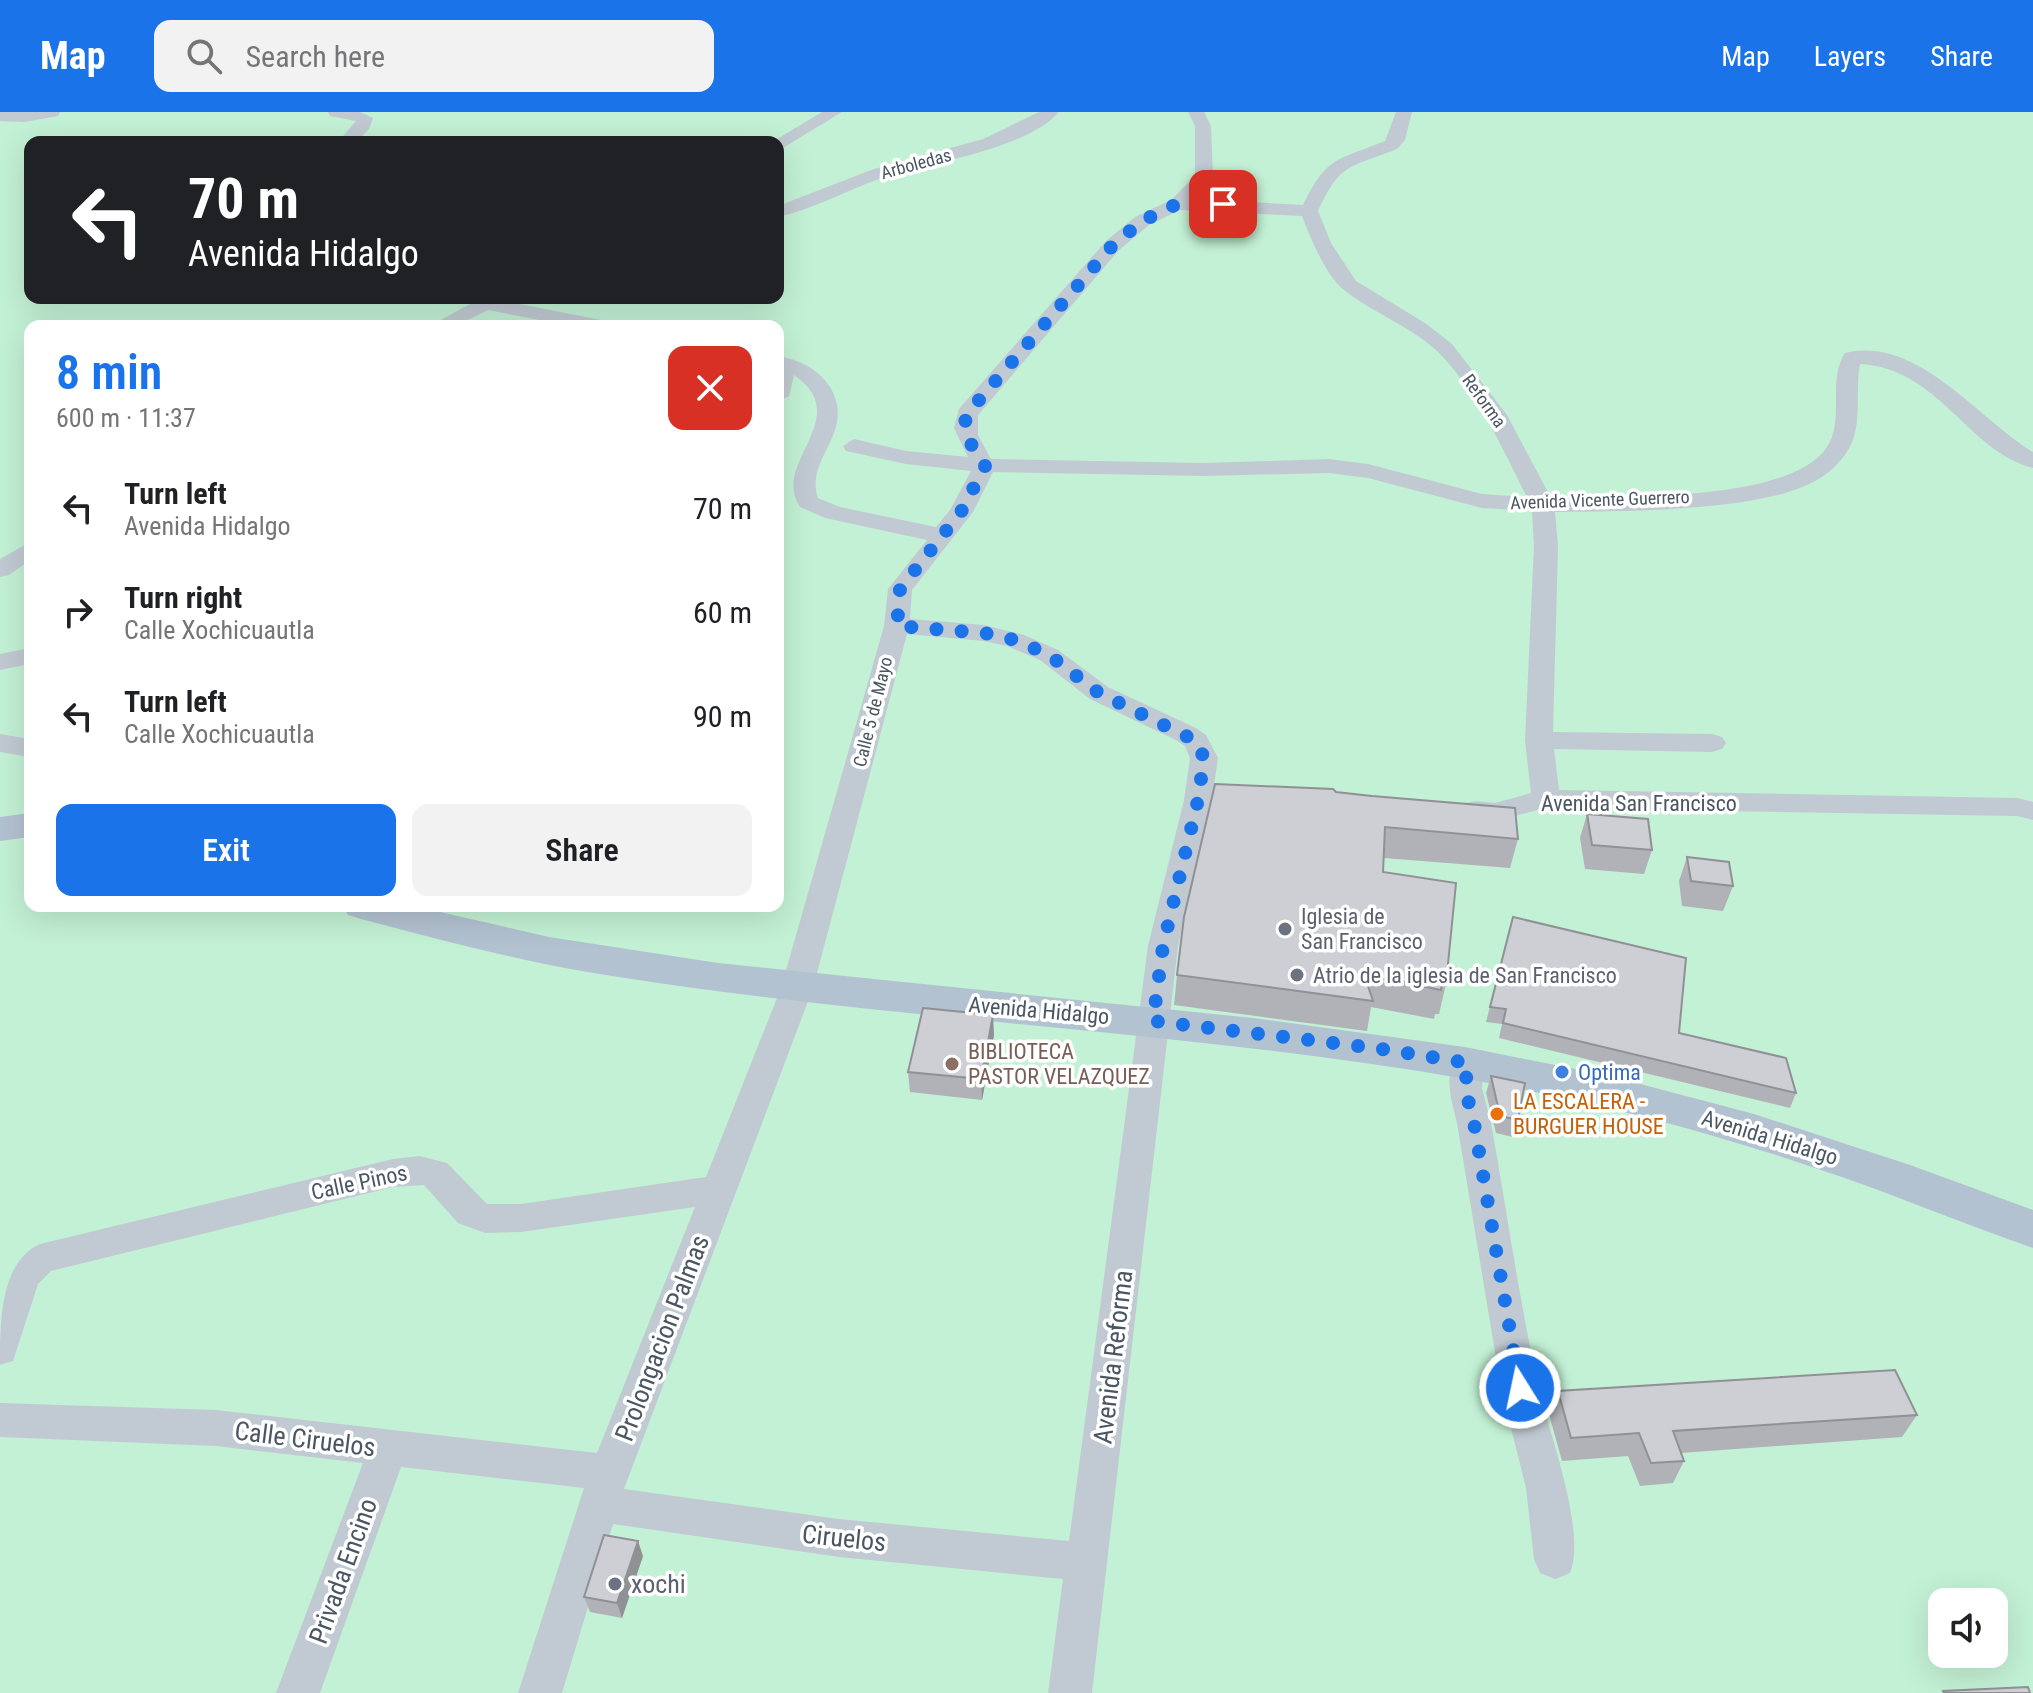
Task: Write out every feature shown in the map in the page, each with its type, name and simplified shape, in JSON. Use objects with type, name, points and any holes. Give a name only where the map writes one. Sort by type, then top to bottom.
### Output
[{"type":"main road","points":[[0,829],[24,826]]},
{"type":"main road","name":"Avenida Hidalgo","points":[[385,912],[536,949],[797,988],[1153,1021],[1375,1048],[1468,1063],[1682,1111],[1759,1133],[1943,1194],[2033,1229]]},
{"type":"street","points":[[0,116],[24,117],[52,112]]},
{"type":"street","points":[[336,112],[365,118],[353,136]]},
{"type":"street","points":[[784,142],[834,112]]},
{"type":"street","name":"Arboledas","points":[[784,210],[876,174],[982,146],[1035,123],[1051,112]]},
{"type":"street","points":[[985,466],[967,437],[963,425],[967,414],[1112,246],[1142,221],[1177,204],[1204,177],[1203,126],[1196,112]]},
{"type":"street","points":[[1177,204],[1309,211],[1326,176],[1336,167],[1382,150],[1396,140],[1404,112]]},
{"type":"street","name":"Reforma","points":[[1309,211],[1322,243],[1344,280],[1445,348],[1496,415],[1543,505],[1546,546],[1539,740],[1546,799]]},
{"type":"street","points":[[451,320],[479,304]]},
{"type":"street","points":[[504,304],[574,320]]},
{"type":"street","name":"Avenida Vicente Guerrero","points":[[854,446],[897,457],[985,466],[1216,469],[1327,466],[1358,469],[1487,502],[1543,505],[1686,498],[1768,489],[1797,482],[1818,470],[1838,451],[1847,428],[1848,370],[1852,357],[1887,359],[1924,378],[1946,393],[2001,442],[2033,461]]},
{"type":"street","points":[[784,364],[808,373],[826,398],[831,414],[803,488],[808,502],[833,513],[944,536]]},
{"type":"street","name":"Calle 5 de Mayo","points":[[797,988],[897,626],[900,589],[961,512],[985,466]]},
{"type":"street","points":[[0,570],[24,553]]},
{"type":"street","name":"Avenida Reforma","points":[[897,626],[984,633],[1015,640],[1049,655],[1099,693],[1186,734],[1196,741],[1204,758],[1198,800],[1163,946],[1070,1693]]},
{"type":"street","points":[[0,662],[24,657]]},
{"type":"street","points":[[1539,740],[1712,743]]},
{"type":"street","points":[[0,743],[24,747]]},
{"type":"street","name":"Avenida San Francisco","points":[[1449,808],[1495,812],[1546,799],[2017,807],[2033,811]]},
{"type":"street","points":[[1198,800],[1230,802]]},
{"type":"street","name":"Prolongacion Palmas","points":[[540,1693],[605,1489],[797,988]]},
{"type":"street","points":[[1468,1063],[1465,1088],[1474,1123],[1520,1388],[1546,1488],[1555,1559]]},
{"type":"street","name":"Calle Pinos","points":[[0,1349],[20,1282],[34,1263],[50,1255],[407,1171],[435,1173],[470,1213],[485,1219],[521,1218],[720,1189]]},
{"type":"street","name":"Calle Ciruelos","points":[[0,1420],[216,1428],[388,1449],[605,1489]]},
{"type":"street","name":"Privada Encino","points":[[298,1693],[388,1449]]},
{"type":"street","name":"Ciruelos","points":[[605,1489],[839,1538],[1088,1562]]},
{"type":"green space","points":[[0,112],[2033,112],[2033,1693],[0,1693]]},
{"type":"building","name":"Iglesia de San Francisco","points":[[1215,784],[1333,789],[1336,792],[1372,796],[1515,808],[1518,839],[1385,827],[1383,872],[1456,883],[1446,984],[1442,984],[1441,990],[1364,974],[1373,1001],[1177,975],[1184,917]]},
{"type":"building","points":[[1587,814],[1648,819],[1652,850],[1592,845]]},
{"type":"building","points":[[1687,857],[1729,862],[1733,886],[1691,881]]},
{"type":"building","points":[[1513,917],[1686,958],[1679,1033],[1786,1058],[1796,1093],[1503,1023],[1506,1009],[1490,1007]]},
{"type":"building","name":"BIBLIOTECA PASTOR VELAZQUEZ","points":[[923,1008],[993,1015],[981,1079],[908,1072]]},
{"type":"building","points":[[1491,1076],[1525,1083],[1518,1120],[1500,1116]]},
{"type":"building","points":[[1895,1370],[1917,1415],[1673,1431],[1684,1461],[1651,1463],[1639,1433],[1571,1438],[1558,1391]]},
{"type":"building","points":[[604,1535],[638,1541],[617,1603],[584,1597]]},
{"type":"building","points":[[2028,1687],[2030,1693],[1943,1691]]},
{"type":"place","name":"Iglesia de San Francisco","points":[[1285,929]]},
{"type":"place","name":"Atrio de la iglesia de San Francisco","points":[[1297,975]]},
{"type":"place","name":"BIBLIOTECA PASTOR VELAZQUEZ","points":[[952,1064]]},
{"type":"place","name":"Optima","points":[[1562,1072]]},
{"type":"place","name":"LA ESCALERA - BURGUER HOUSE","points":[[1497,1114]]},
{"type":"place","name":"xochi","points":[[615,1584]]},
{"type":"route","points":[[1223,204],[1177,204],[1142,221],[1112,246],[967,414],[963,425],[967,437],[985,466],[961,512],[900,589],[897,626],[984,633],[1015,640],[1049,655],[1099,693],[1196,741],[1204,758],[1198,800],[1163,946],[1153,1021],[1375,1048],[1468,1063],[1465,1088],[1474,1123],[1520,1388]]}]
